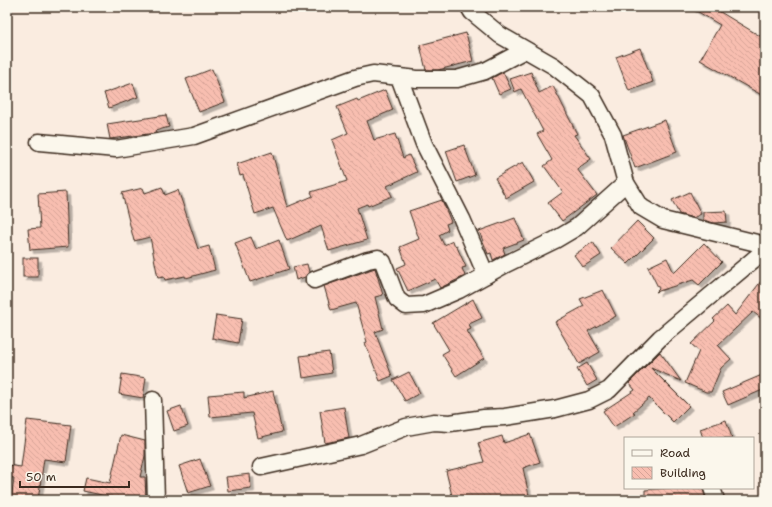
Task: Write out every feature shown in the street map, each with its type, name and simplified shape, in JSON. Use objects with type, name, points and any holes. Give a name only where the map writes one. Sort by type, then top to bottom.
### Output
[{"type":"street","points":[[469,7],[472,12],[500,35],[554,66],[592,96],[613,135],[626,183],[641,207],[663,220],[765,245]]},
{"type":"street","points":[[39,142],[116,149],[194,136],[355,78],[372,74],[417,80],[457,79],[485,71],[525,50]]},
{"type":"street","points":[[399,77],[424,144],[462,219],[486,275]]},
{"type":"street","points":[[314,280],[368,260],[378,258],[384,262],[397,299],[406,306],[424,305],[460,290],[577,227],[626,183]]},
{"type":"street","points":[[261,467],[361,445],[406,427],[434,422],[450,423],[484,418],[505,417],[555,409],[589,400],[609,390],[660,338],[765,250]]},
{"type":"street","points":[[153,400],[156,500]]},
{"type":"street","points":[[712,489],[716,500]]},
{"type":"building","points":[[690,7],[712,7],[765,39],[765,97],[700,60],[720,25]]},
{"type":"building","points":[[466,33],[473,61],[438,70],[426,70],[420,45]]},
{"type":"building","points":[[640,48],[653,82],[629,91],[616,57]]},
{"type":"building","points":[[212,69],[225,102],[199,112],[186,79]]},
{"type":"building","points":[[503,72],[511,89],[499,94],[492,78]]},
{"type":"building","points":[[531,72],[539,93],[553,86],[577,134],[574,135],[591,159],[577,169],[597,195],[562,221],[548,203],[563,192],[544,166],[552,160],[537,134],[543,131],[521,89],[515,92],[510,79]]},
{"type":"building","points":[[133,83],[138,97],[109,108],[104,93]]},
{"type":"building","points":[[385,90],[393,110],[367,121],[374,140],[395,134],[403,158],[409,155],[417,172],[387,186],[392,196],[368,206],[367,204],[357,208],[367,240],[329,251],[321,226],[287,241],[273,208],[255,214],[243,175],[240,176],[237,164],[272,152],[287,207],[313,196],[311,192],[347,181],[332,140],[348,133],[337,107],[357,99],[358,101]]},
{"type":"building","points":[[166,115],[169,127],[155,131],[156,133],[110,139],[107,124]]},
{"type":"building","points":[[665,120],[677,152],[635,168],[623,135]]},
{"type":"building","points":[[464,145],[475,175],[457,182],[446,151]]},
{"type":"building","points":[[523,162],[534,182],[506,198],[495,178]]},
{"type":"building","points":[[162,187],[165,195],[178,190],[198,249],[209,246],[215,270],[186,278],[185,276],[165,280],[164,277],[158,278],[150,237],[134,241],[122,193],[143,188],[145,193]]},
{"type":"building","points":[[66,192],[68,247],[30,250],[28,229],[40,228],[38,194]]},
{"type":"building","points":[[690,192],[701,214],[693,218],[679,214],[672,200]]},
{"type":"building","points":[[442,200],[451,222],[446,224],[448,230],[439,235],[444,245],[453,241],[455,246],[456,245],[466,267],[462,268],[465,276],[440,288],[435,279],[408,291],[397,268],[406,264],[400,247],[419,239],[409,211]]},
{"type":"building","points":[[726,211],[727,222],[714,223],[703,220],[703,212]]},
{"type":"building","points":[[515,218],[524,240],[503,248],[505,254],[493,260],[491,253],[488,254],[479,231]]},
{"type":"building","points":[[637,221],[654,238],[628,264],[611,248]]},
{"type":"building","points":[[251,237],[256,249],[279,240],[289,269],[250,282],[235,243]]},
{"type":"building","points":[[593,242],[601,255],[583,267],[574,255]]},
{"type":"building","points":[[704,243],[722,262],[699,285],[693,280],[656,292],[659,289],[648,267],[667,258],[674,273]]},
{"type":"building","points":[[23,258],[38,258],[38,277],[23,277]]},
{"type":"building","points":[[307,264],[309,272],[305,277],[296,280],[293,267]]},
{"type":"building","points":[[375,268],[383,295],[375,297],[383,329],[375,332],[392,376],[380,381],[365,343],[367,342],[356,303],[331,310],[324,286]]},
{"type":"building","points":[[765,276],[765,321],[753,312],[718,345],[731,359],[721,368],[711,392],[706,392],[685,383],[699,351],[691,344],[715,321],[713,319],[727,306],[735,315]]},
{"type":"building","points":[[603,290],[616,316],[588,331],[600,352],[579,364],[555,322],[584,306],[580,299]]},
{"type":"building","points":[[473,299],[482,318],[469,324],[471,329],[467,331],[484,358],[456,376],[442,354],[449,350],[433,323]]},
{"type":"building","points":[[216,315],[242,319],[238,343],[212,338]]},
{"type":"building","points":[[329,352],[332,373],[303,378],[300,356]]},
{"type":"building","points":[[660,352],[681,381],[651,368],[689,406],[673,422],[649,398],[633,412],[635,413],[614,427],[603,411],[635,390],[629,383]]},
{"type":"building","points":[[587,363],[597,380],[587,386],[577,369]]},
{"type":"building","points":[[409,372],[420,393],[405,401],[393,380]]},
{"type":"building","points":[[122,374],[146,378],[143,398],[119,394]]},
{"type":"building","points":[[762,375],[765,382],[765,389],[728,405],[722,392]]},
{"type":"building","points":[[273,391],[282,432],[258,438],[252,413],[210,417],[208,395],[244,392],[244,398]]},
{"type":"building","points":[[181,406],[188,426],[174,431],[167,411]]},
{"type":"building","points":[[344,407],[349,438],[325,443],[320,411]]},
{"type":"building","points":[[27,420],[71,425],[66,462],[44,459],[38,500],[11,500],[14,478],[7,477],[8,465],[21,467]]},
{"type":"building","points":[[726,420],[732,437],[703,437],[700,429]]},
{"type":"building","points":[[530,434],[540,462],[523,468],[530,500],[453,500],[446,471],[484,462],[478,443],[502,436],[504,443]]},
{"type":"building","points":[[121,435],[145,441],[145,456],[140,477],[145,477],[146,500],[125,500],[83,491],[86,478],[110,483]]},
{"type":"building","points":[[200,459],[210,486],[188,493],[179,466]]},
{"type":"building","points":[[250,474],[251,488],[228,491],[226,477]]},
{"type":"building","points":[[703,489],[706,499],[645,500],[645,490]]}]
